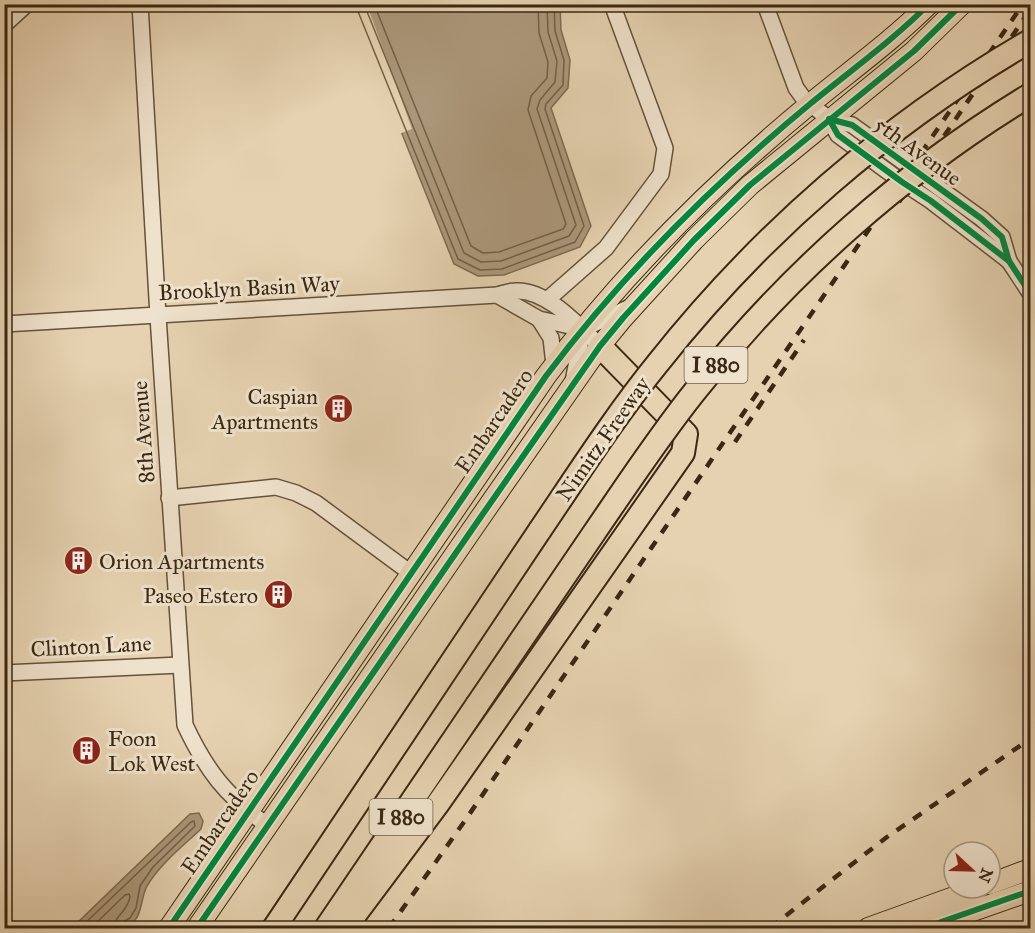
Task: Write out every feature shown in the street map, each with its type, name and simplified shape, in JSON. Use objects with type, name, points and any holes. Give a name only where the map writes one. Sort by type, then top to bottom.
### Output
[{"type":"highway","name":"Nimitz Freeway","points":[[274,928],[438,680],[620,412],[658,362],[718,292],[788,222],[865,154],[948,93],[1030,41]]},
{"type":"highway","name":"Nimitz Freeway","points":[[326,928],[659,438],[696,389],[758,317],[817,258],[896,190],[962,140],[1030,95]]},
{"type":"highway","points":[[345,928],[437,805],[683,453],[686,434],[600,346]]},
{"type":"main road","name":"Embarcadero","points":[[169,928],[554,365],[583,329],[637,266],[735,168],[865,61],[929,4]]},
{"type":"main road","name":"Embarcadero","points":[[197,928],[600,346],[634,305],[729,205],[777,161],[914,51],[962,4]]},
{"type":"main road","points":[[1002,880],[1030,869]]},
{"type":"main road","points":[[924,928],[1030,891]]},
{"type":"main road","points":[[868,928],[946,900]]},
{"type":"street","points":[[4,25],[27,4]]},
{"type":"street","name":"8th Avenue","points":[[140,4],[169,498],[185,725],[198,754],[224,789],[248,812],[267,825]]},
{"type":"street","points":[[547,300],[606,248],[661,174],[665,148],[612,4]]},
{"type":"street","name":"5th Avenue","points":[[765,4],[796,88],[804,99],[829,119],[838,135],[931,201],[1009,261],[1030,293]]},
{"type":"street","name":"Brooklyn Basin Way","points":[[4,324],[497,295],[516,290],[535,294],[560,308],[600,346]]},
{"type":"street","points":[[497,295],[539,319],[583,329],[607,320],[634,305]]},
{"type":"street","points":[[539,319],[551,338],[554,365]]},
{"type":"street","points":[[572,386],[583,329]]},
{"type":"street","points":[[169,498],[276,487],[296,493],[316,503],[412,574]]},
{"type":"street","name":"Clinton Lane","points":[[4,673],[180,664]]},
{"type":"water","points":[[349,5],[560,5],[561,30],[570,60],[568,88],[551,108],[591,226],[580,247],[504,275],[478,276],[454,264]]},
{"type":"water","points":[[199,813],[203,821],[201,829],[152,878],[147,886],[138,916],[130,925],[118,929],[72,928],[190,814]]},
{"type":"pier","points":[[346,4],[367,5],[412,129],[399,134]]},
{"type":"railway","points":[[389,928],[464,822],[1023,4]]},
{"type":"railway","points":[[899,202],[1030,10]]},
{"type":"railway","points":[[735,442],[804,340]]},
{"type":"railway","points":[[770,928],[887,837],[1030,739]]},
{"type":"cycle path","points":[[169,928],[546,376],[575,339],[637,267],[704,199],[774,135],[886,43],[929,4]]},
{"type":"cycle path","points":[[197,928],[600,346],[623,318],[694,240],[750,185],[914,51],[962,4]]},
{"type":"cycle path","points":[[829,119],[852,125],[982,219],[1002,237],[1009,261],[1030,293]]},
{"type":"cycle path","points":[[829,119],[838,135],[931,201],[1009,261]]},
{"type":"cycle path","points":[[924,928],[1030,891]]},
{"type":"place","name":"Caspian Apartments","points":[[339,409]]},
{"type":"place","name":"Orion Apartments","points":[[78,561]]},
{"type":"place","name":"Paseo Estero","points":[[279,595]]},
{"type":"place","name":"Foon Lok West","points":[[87,751]]}]
